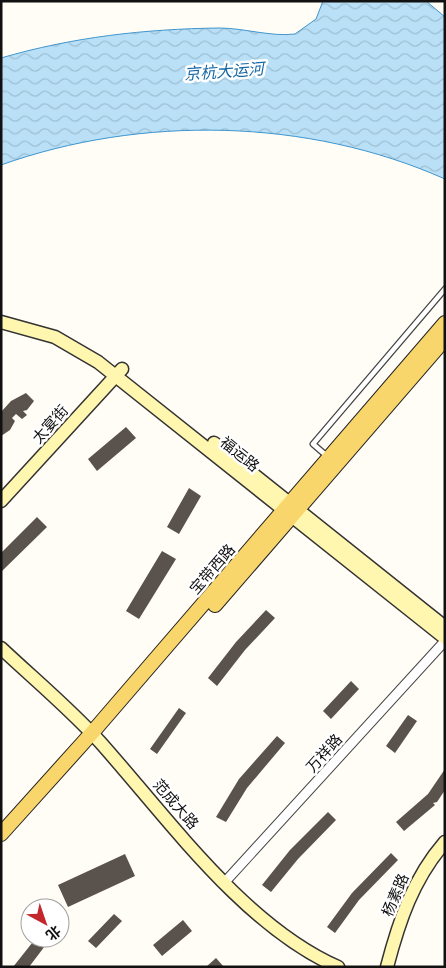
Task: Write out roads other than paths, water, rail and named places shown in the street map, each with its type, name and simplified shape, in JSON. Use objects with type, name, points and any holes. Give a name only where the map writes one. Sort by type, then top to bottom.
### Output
[{"type":"main road","name":"福运路","points":[[1,313],[30,320],[58,330],[83,343],[291,511],[445,639]]},
{"type":"main road","name":"福运路","points":[[1,322],[55,337],[119,372]]},
{"type":"main road","name":"宝带西路","points":[[1,847],[361,429],[445,323]]},
{"type":"main road","name":"宝带西路","points":[[291,511],[329,458],[361,429],[445,339]]},
{"type":"main road","name":"太宴街","points":[[1,501],[119,372]]},
{"type":"main road","name":"福运路","points":[[291,511],[445,627]]},
{"type":"main road","name":"范成大路","points":[[1,648],[95,737],[224,883],[268,923],[338,967]]},
{"type":"main road","name":"宝带西路","points":[[1,834],[95,737]]},
{"type":"main road","name":"杨素路","points":[[387,967],[402,918],[415,885],[426,865],[445,842]]},
{"type":"street","name":"万祥路","points":[[224,883],[445,639]]},
{"type":"lane","points":[[329,458],[313,444],[445,289]]},
{"type":"water","name":"京杭大运河","points":[[323,1],[426,1],[445,17],[445,179],[392,159],[338,144],[281,135],[224,130],[167,131],[110,138],[55,149],[1,165],[1,58],[55,45],[136,32],[219,28],[286,35],[295,34],[316,19]]}]
